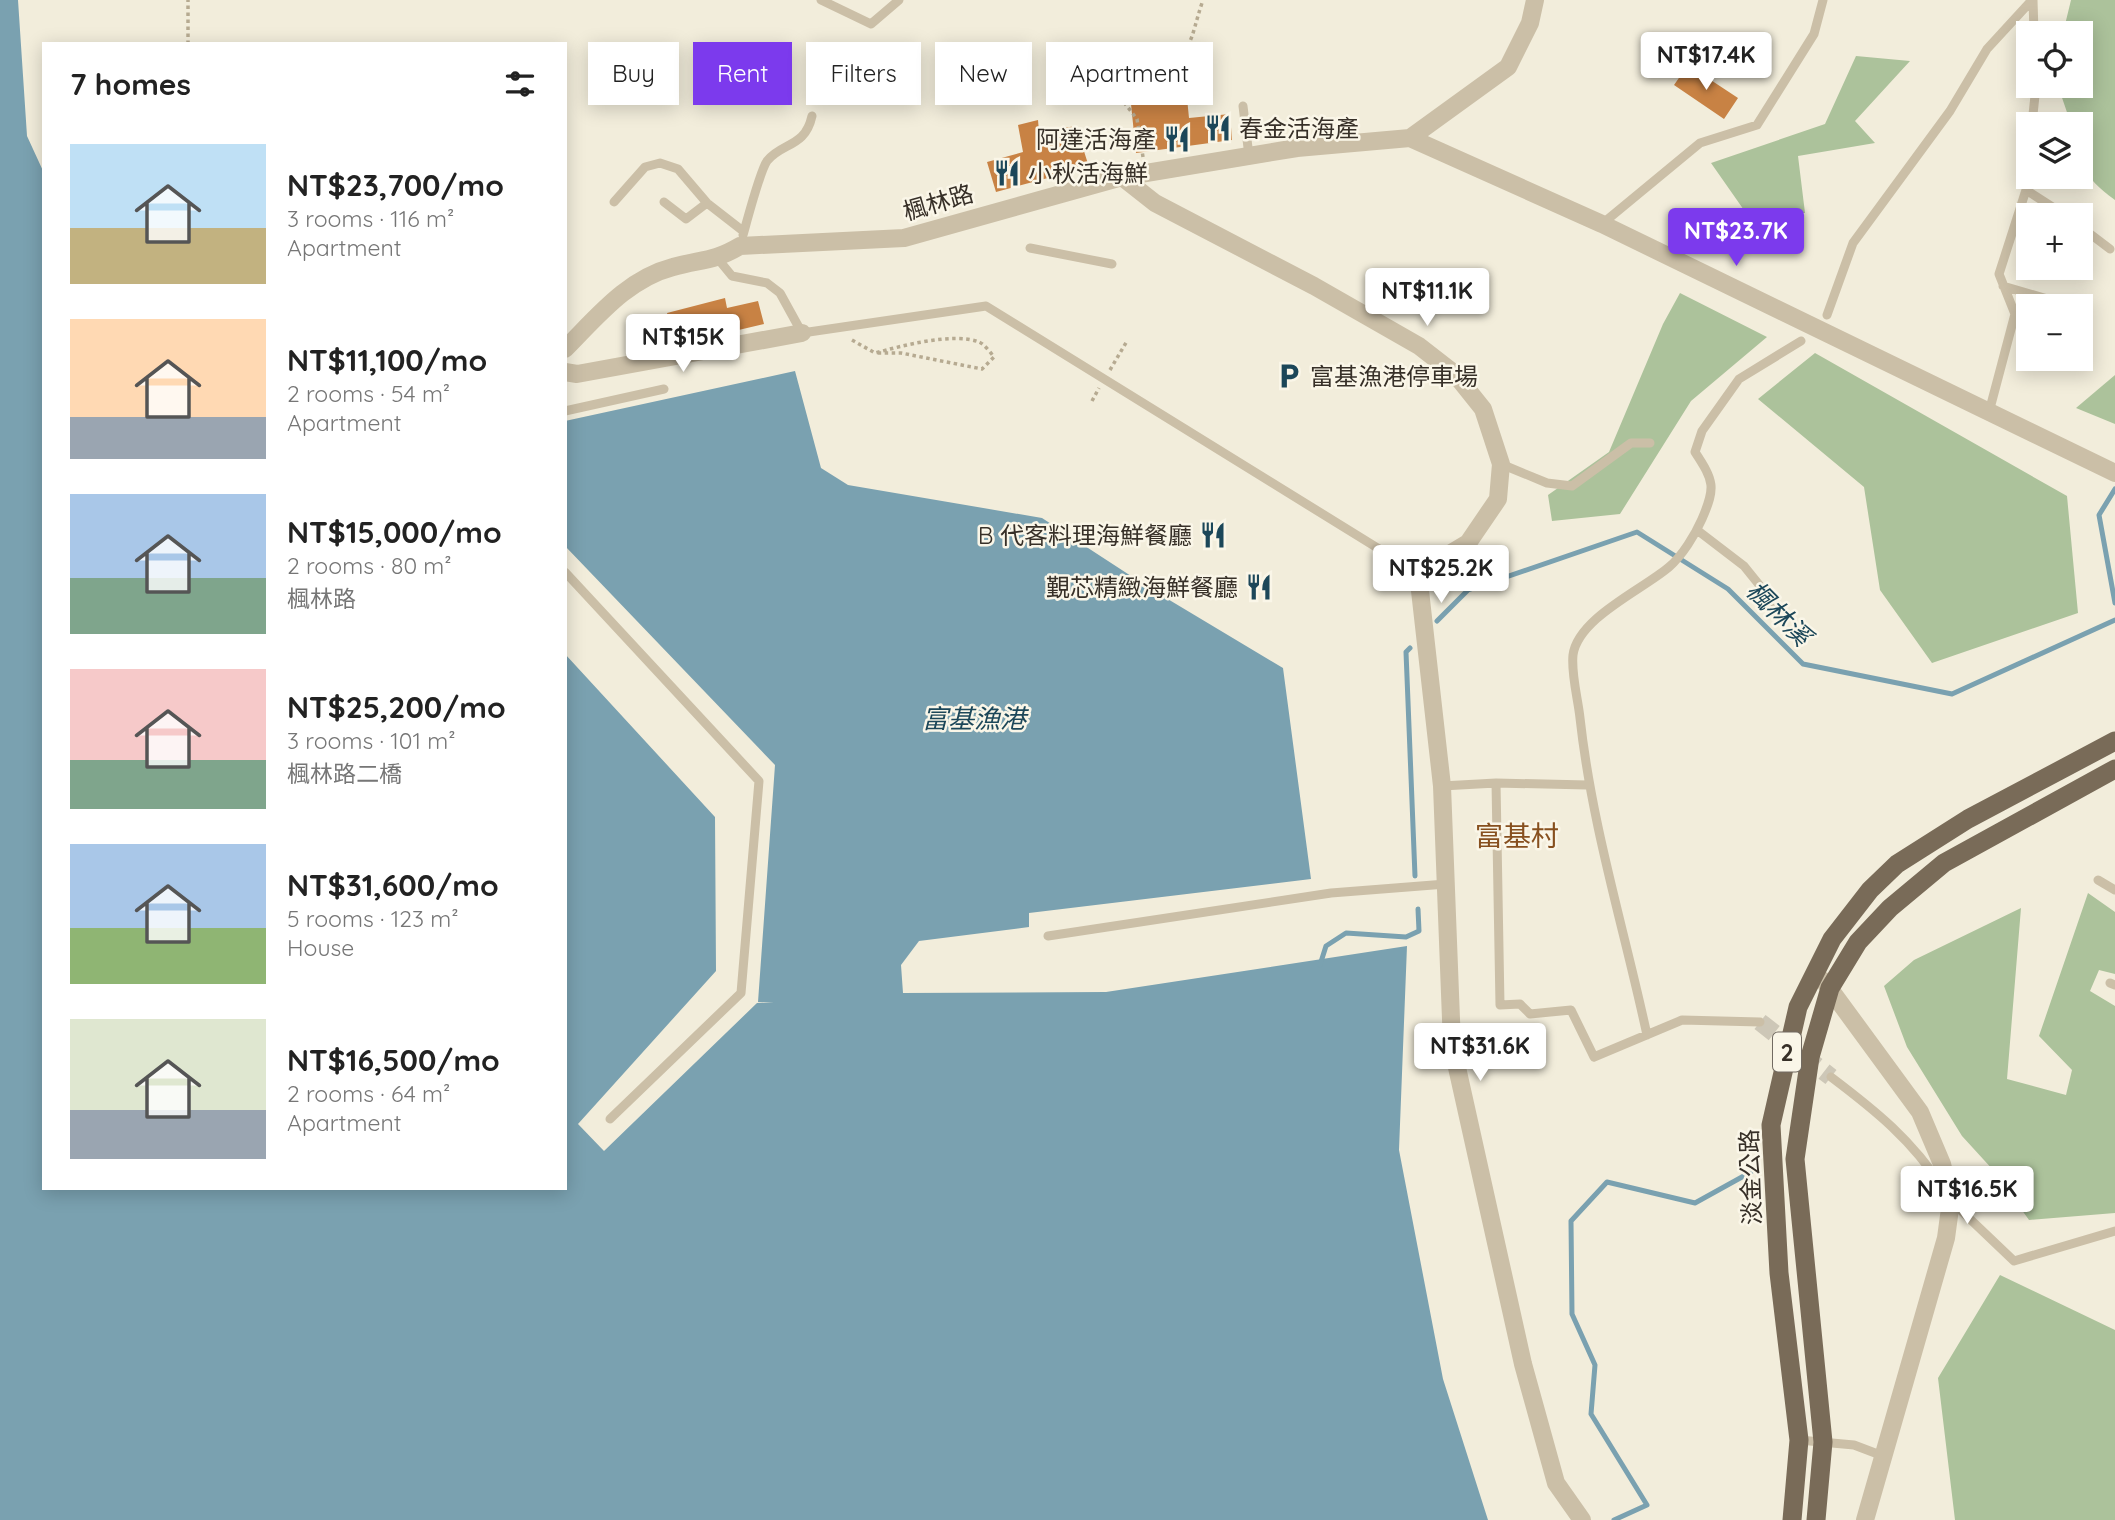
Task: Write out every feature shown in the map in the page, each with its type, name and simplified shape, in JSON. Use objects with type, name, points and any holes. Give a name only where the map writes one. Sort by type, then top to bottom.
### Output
[{"type":"main road","name":"淡金公路","points":[[1792,1520],[1799,1440],[1779,1273],[1771,1125],[1798,1007],[1832,939],[1863,900],[1897,864],[1968,819],[2115,741]]},
{"type":"main road","name":"淡金公路","points":[[1816,1520],[1823,1442],[1795,1159],[1810,1057],[1830,988],[1858,942],[1890,908],[1944,863],[2115,769]]},
{"type":"street","points":[[1535,0],[1530,23],[1508,66],[1410,138],[1602,224],[2115,473]]},
{"type":"street","name":"楓林路","points":[[567,347],[625,289],[671,267],[718,259],[742,239],[904,238],[1122,177],[1297,148],[1410,138]]},
{"type":"street","points":[[1122,177],[1155,204],[1314,286],[1419,346],[1455,374],[1483,409],[1501,464],[1498,499],[1468,543],[1418,573],[1442,786],[1452,1045],[1523,1364],[1556,1483],[1582,1520]]},
{"type":"street","points":[[567,372],[577,374],[802,333]]},
{"type":"street","points":[[1814,971],[1830,988],[1920,1112],[1942,1164],[1951,1201],[1946,1238],[1865,1520]]},
{"type":"lane","points":[[821,0],[871,24],[899,0]]},
{"type":"lane","points":[[1602,224],[1700,143],[1757,125],[1814,34],[1823,0]]},
{"type":"lane","points":[[2032,0],[2033,21]]},
{"type":"lane","points":[[1827,315],[1853,243],[1950,111],[1987,49],[2032,0]]},
{"type":"lane","points":[[1243,106],[1250,157]]},
{"type":"lane","points":[[614,202],[645,167],[660,163],[678,169],[742,239],[767,161],[798,141],[809,128],[812,116]]},
{"type":"lane","points":[[1989,412],[2015,314],[1999,274],[2025,190],[2046,203]]},
{"type":"lane","points":[[664,202],[686,219],[707,203]]},
{"type":"lane","points":[[2093,236],[2110,249]]},
{"type":"lane","points":[[1030,248],[1112,264]]},
{"type":"lane","points":[[718,259],[732,276],[767,283],[780,293],[802,333],[986,306],[1418,573]]},
{"type":"lane","points":[[2003,286],[2030,294]]},
{"type":"lane","points":[[1647,1035],[1628,945],[1605,866],[1587,785],[1573,655],[1581,631],[1671,566],[1697,530],[1713,493],[1707,470],[1695,452],[1702,431],[1739,379],[1801,341]]},
{"type":"lane","points":[[567,411],[664,389]]},
{"type":"lane","points":[[1501,464],[1547,483],[1572,486],[1631,443],[1650,443]]},
{"type":"lane","points":[[1697,530],[1744,566],[1786,618]]},
{"type":"lane","points":[[567,574],[759,781],[741,993],[610,1119]]},
{"type":"lane","points":[[1442,786],[1496,783],[1587,785]]},
{"type":"lane","points":[[1496,783],[1500,1005],[1521,1004],[1530,1014],[1571,1010],[1594,1057],[1682,1020],[1760,1022]]},
{"type":"lane","points":[[2098,880],[2115,890]]},
{"type":"lane","points":[[1048,936],[1331,893],[1446,884]]},
{"type":"lane","points":[[1831,1077],[1880,1114],[1922,1156],[1951,1201],[2014,1261],[2115,1231]]},
{"type":"lane","points":[[1799,1440],[1854,1445],[1883,1456]]},
{"type":"path","points":[[188,0],[188,42]]},
{"type":"path","points":[[1146,173],[1136,119],[1123,101],[1132,75],[1145,62],[1173,60],[1186,52],[1203,0]]},
{"type":"path","points":[[832,328],[875,353],[901,353],[982,369],[994,357],[980,342],[964,339],[911,343],[875,353]]},
{"type":"green space","points":[[2071,0],[2115,0],[2115,200],[2093,181],[2093,112],[2067,112],[2062,98],[2093,98],[2093,21],[2066,21]]},
{"type":"green space","points":[[1856,56],[1910,61],[1855,121],[1875,143],[1798,156],[1805,213],[1746,213],[1711,163],[1825,124]]},
{"type":"green space","points":[[1680,293],[1767,337],[1691,401],[1620,514],[1552,521],[1548,495],[1609,452],[1663,324]]},
{"type":"green space","points":[[1815,353],[2067,496],[2078,613],[1932,663],[1880,590],[1864,487],[1758,399]]},
{"type":"green space","points":[[2115,375],[2115,424],[2076,408]]},
{"type":"green space","points":[[2088,893],[2115,912],[2115,974],[2099,970],[2090,991],[2115,1006],[2115,1213],[2029,1220],[1994,1171],[1962,1136],[1907,1047],[1884,986],[1914,960],[2021,908],[2007,1079],[2066,1095],[2072,1070],[2039,1036]]},
{"type":"green space","points":[[2000,1275],[2115,1330],[2115,1520],[1955,1520],[1938,1378]]},
{"type":"water","name":"富基漁港","points":[[0,0],[18,0],[27,136],[42,169],[42,1190],[567,1190],[567,656],[715,817],[716,971],[578,1124],[604,1151],[757,1003],[774,1002],[758,1002],[775,765],[567,548],[567,421],[795,371],[821,468],[848,485],[1042,518],[1151,589],[1283,668],[1311,879],[1029,913],[1029,927],[919,941],[901,965],[903,993],[1106,992],[1407,946],[1399,1150],[1443,1379],[1488,1520],[0,1520]]},
{"type":"building","points":[[1688,65],[1738,98],[1724,119],[1674,85]]},
{"type":"building","points":[[1131,105],[1188,105],[1189,118],[1230,114],[1232,140],[1136,153]]},
{"type":"building","points":[[1038,120],[1039,132],[1076,126],[1089,167],[996,192],[987,162],[1023,152],[1018,125]]},
{"type":"building","points":[[725,298],[727,308],[758,301],[764,324],[675,345],[667,313]]},
{"type":"waterway","name":"楓林溪","points":[[2115,489],[2099,515],[2115,603]]},
{"type":"waterway","name":"楓林溪","points":[[1437,621],[1468,590],[1637,532],[1728,589],[1803,664],[1952,694],[2115,620]]},
{"type":"waterway","name":"楓林溪","points":[[1410,648],[1406,652],[1415,876]]},
{"type":"waterway","name":"楓林溪","points":[[1320,965],[1326,946],[1346,933],[1406,937],[1419,931],[1418,909]]},
{"type":"waterway","points":[[1614,1520],[1647,1505],[1591,1414],[1595,1365],[1572,1314],[1571,1221],[1607,1182],[1695,1203],[1751,1172]]},
{"type":"tunnel","points":[[1760,1022],[1831,1077]]},
{"type":"place","name":"春金活海產","points":[[1218,128]]},
{"type":"place","name":"阿達活海產","points":[[1177,139]]},
{"type":"place","name":"小秋活海鮮","points":[[1007,173]]},
{"type":"place","name":"富基漁港停車場","points":[[1289,376]]},
{"type":"place","name":"B 代客料理海鮮餐廳","points":[[1213,535]]},
{"type":"place","name":"覲芯精緻海鮮餐廳","points":[[1259,587]]},
{"type":"district","name":"富基村","points":[[1517,835]]}]
